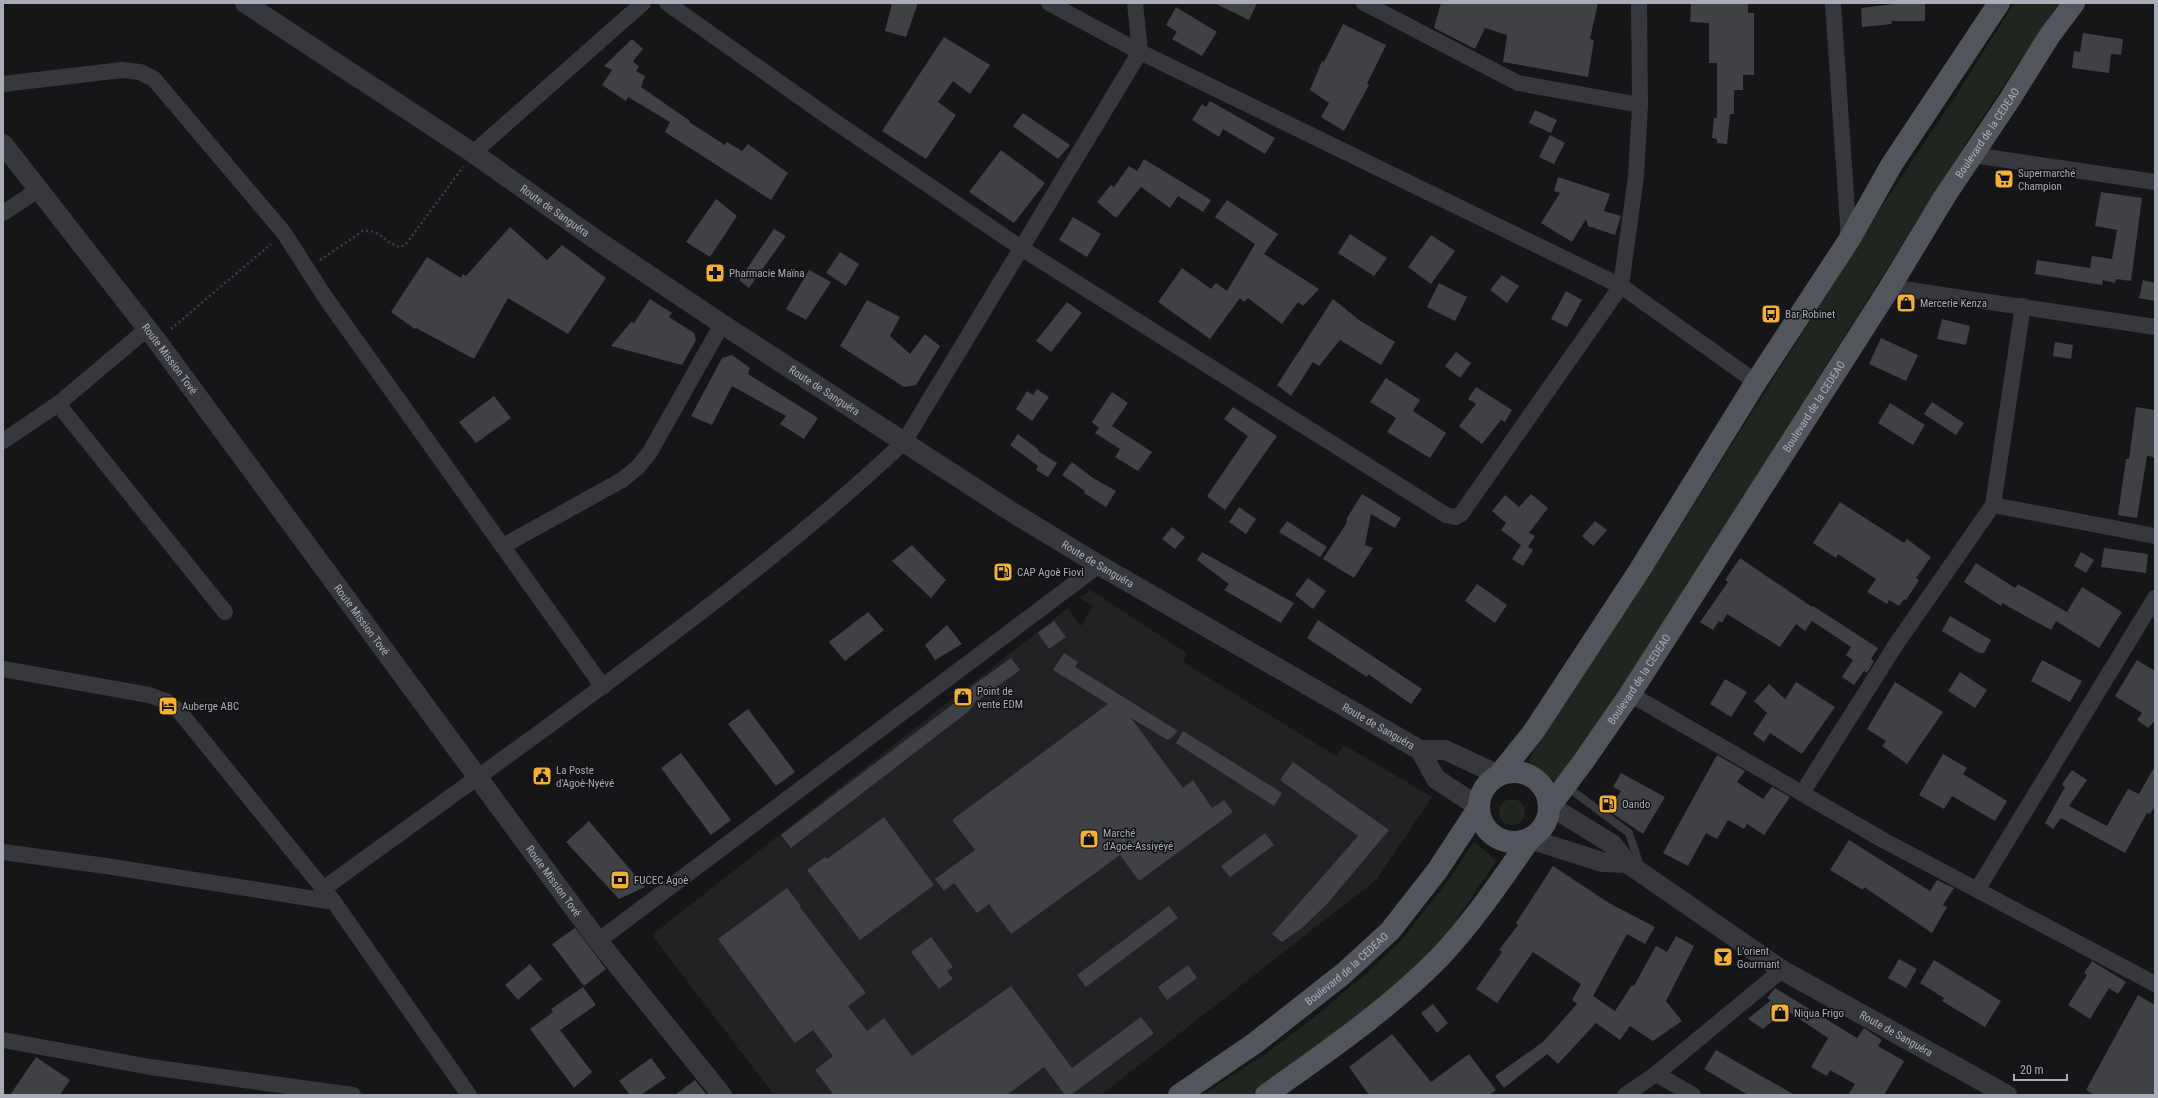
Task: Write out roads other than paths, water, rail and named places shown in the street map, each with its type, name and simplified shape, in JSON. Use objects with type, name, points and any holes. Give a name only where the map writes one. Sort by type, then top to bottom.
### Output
[{"type":"main road","points":[[1530,838],[1510,841],[1492,834],[1480,817],[1479,807],[1484,788],[1499,775],[1543,719],[1639,571],[1756,382],[1848,240],[1892,164],[1999,3]]},
{"type":"main road","name":"Boulevard de la CEDEAO","points":[[1550,806],[1630,694],[1890,287],[1945,196],[2050,35],[2074,3]]},
{"type":"main road","points":[[1266,1095],[1364,1024],[1409,987],[1440,956],[1485,904],[1530,838],[1544,825],[1550,806],[1544,787],[1533,777],[1519,772],[1499,775]]},
{"type":"main road","name":"Boulevard de la CEDEAO","points":[[1179,1095],[1268,1033],[1344,974],[1390,931],[1437,871],[1479,807]]},
{"type":"street","name":"Route de Sanguéra","points":[[245,3],[473,154],[595,239],[722,324],[1007,509],[1100,565],[1420,750],[1445,750],[1499,775]]},
{"type":"street","points":[[473,154],[643,3]]},
{"type":"street","points":[[667,3],[834,121],[1021,248],[1439,510],[1455,517],[1461,514],[1621,286],[1636,176],[1640,105],[1639,3]]},
{"type":"street","points":[[1049,3],[1140,52],[1621,286],[1756,382]]},
{"type":"street","points":[[323,889],[604,687],[805,531],[854,489],[904,442],[1140,52],[1136,3]]},
{"type":"street","points":[[1364,3],[1518,83],[1640,105]]},
{"type":"street","points":[[1833,3],[1848,240]]},
{"type":"street","points":[[3,84],[122,70],[140,72],[154,80],[284,233],[306,270],[604,687]]},
{"type":"street","name":"Route Mission Tové","points":[[3,144],[152,335],[598,941],[722,1095]]},
{"type":"street","points":[[1973,155],[2155,182]]},
{"type":"street","points":[[3,214],[38,190]]},
{"type":"street","points":[[1890,287],[2023,306],[2155,328]]},
{"type":"street","points":[[1802,793],[1897,644],[1993,505],[2023,306]]},
{"type":"street","points":[[503,546],[622,480],[638,467],[650,452],[722,324]]},
{"type":"street","points":[[3,441],[58,404],[152,335]]},
{"type":"street","points":[[58,404],[224,612]]},
{"type":"street","points":[[1993,505],[2155,536]]},
{"type":"street","points":[[598,941],[1100,565]]},
{"type":"street","points":[[1977,890],[2155,598]]},
{"type":"street","points":[[3,669],[149,695],[166,701],[179,711],[334,902],[468,1095]]},
{"type":"street","points":[[1630,694],[1882,840],[2155,984]]},
{"type":"street","name":"Route de Sanguéra","points":[[1420,750],[1436,779],[1479,807]]},
{"type":"street","name":"Route de Sanguéra","points":[[1550,806],[1612,844],[1635,868],[1782,970],[2007,1095]]},
{"type":"street","points":[[1530,838],[1602,862],[1635,868]]},
{"type":"street","points":[[3,852],[334,902]]},
{"type":"street","points":[[1625,1095],[1656,1074],[1782,970]]},
{"type":"street","points":[[3,1040],[150,1067],[353,1095]]},
{"type":"street","points":[[1656,1074],[1693,1095]]},
{"type":"lane","points":[[1566,785],[1629,833],[1635,868]]},
{"type":"place","name":"Supermarché Champion","points":[[2004,179]]},
{"type":"place","name":"Pharmacie Maïna","points":[[715,273]]},
{"type":"place","name":"Mercerie Kenza","points":[[1906,303]]},
{"type":"place","name":"Bar Robinet","points":[[1771,314]]},
{"type":"place","name":"CAP Agoè Fiovi","points":[[1003,572]]},
{"type":"place","name":"Point de vente EDM","points":[[963,697]]},
{"type":"place","name":"Auberge ABC","points":[[168,706]]},
{"type":"place","name":"La Poste d'Agoè-Nyévé","points":[[542,776]]},
{"type":"place","name":"Oando","points":[[1608,804]]},
{"type":"place","name":"Marché d'Agoè-Assiyéyé","points":[[1089,839]]},
{"type":"place","name":"FUCEC Agoè","points":[[620,880]]},
{"type":"place","name":"L'orient Gourmant","points":[[1723,957]]},
{"type":"place","name":"Niqua Frigo","points":[[1780,1013]]}]
